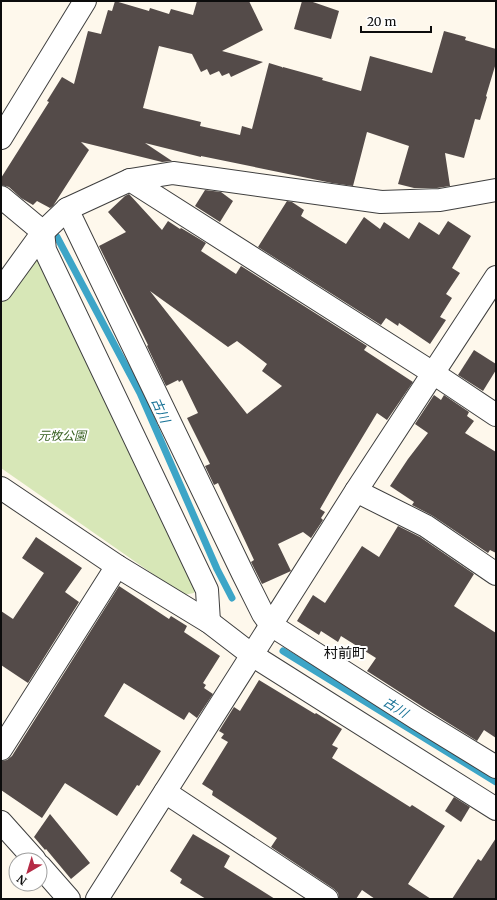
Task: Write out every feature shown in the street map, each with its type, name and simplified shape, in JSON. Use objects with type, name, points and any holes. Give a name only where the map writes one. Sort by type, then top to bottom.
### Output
[{"type":"street","points":[[1,138],[85,1]]},
{"type":"street","points":[[1,290],[43,232],[67,209],[130,180],[173,173],[381,202],[440,200],[496,190]]},
{"type":"street","points":[[130,180],[434,373],[496,415]]},
{"type":"street","points":[[1,197],[43,232],[45,250],[207,590],[209,622]]},
{"type":"street","points":[[67,209],[243,574],[263,614],[271,625],[416,718],[496,767]]},
{"type":"street","points":[[97,899],[356,491],[496,277]]},
{"type":"street","points":[[1,488],[117,566],[209,622],[252,655],[496,809]]},
{"type":"street","points":[[356,491],[426,526],[496,574]]},
{"type":"street","points":[[1,749],[117,566]]},
{"type":"street","points":[[165,792],[327,899]]},
{"type":"street","points":[[1,822],[28,852]]},
{"type":"street","points":[[48,875],[69,899]]},
{"type":"green space","name":"元牧公園","points":[[37,254],[196,580],[194,593],[183,595],[1,468],[1,304]]},
{"type":"building","points":[[115,1],[149,11],[150,8],[169,14],[171,9],[193,15],[197,1],[249,1],[263,30],[222,51],[263,62],[231,77],[229,73],[222,76],[219,71],[210,75],[207,69],[201,72],[192,54],[159,46],[143,108],[201,122],[200,126],[240,135],[242,126],[252,129],[269,63],[282,68],[283,67],[323,78],[322,80],[361,91],[370,56],[432,73],[444,31],[466,37],[465,40],[496,49],[496,63],[480,120],[475,119],[464,158],[445,153],[450,186],[437,188],[414,188],[398,184],[409,146],[367,132],[353,186],[201,157],[145,143],[172,161],[162,162],[81,142],[89,150],[53,206],[50,208],[37,201],[33,205],[21,198],[9,187],[1,185],[1,178],[49,102],[47,101],[62,77],[74,84],[88,31],[101,34],[108,10],[112,11]]},
{"type":"building","points":[[302,1],[310,1],[339,11],[331,39],[294,29]]},
{"type":"building","points":[[205,190],[221,192],[233,201],[220,222],[195,206]]},
{"type":"building","points":[[129,194],[162,230],[168,221],[206,243],[201,251],[236,274],[241,266],[367,346],[364,350],[413,382],[387,420],[377,413],[320,509],[325,512],[321,518],[323,520],[311,538],[303,532],[278,544],[291,571],[262,584],[251,562],[254,560],[218,483],[214,485],[205,466],[210,464],[187,418],[198,413],[182,380],[179,382],[178,380],[166,386],[147,346],[148,345],[99,246],[126,232],[108,212]],"holes":[[[150,291],[228,347],[237,341],[267,364],[262,371],[282,386],[247,414]]]},
{"type":"building","points":[[287,201],[292,202],[304,210],[301,216],[346,244],[364,217],[380,229],[384,222],[409,239],[419,222],[439,235],[448,221],[471,236],[452,268],[460,273],[446,294],[452,298],[440,317],[446,320],[430,344],[399,323],[398,326],[386,318],[381,325],[258,247]]},
{"type":"building","points":[[474,350],[496,364],[496,370],[483,391],[458,375]]},
{"type":"building","points":[[434,395],[441,400],[444,395],[469,412],[467,416],[474,421],[465,433],[496,452],[496,553],[490,550],[488,553],[433,516],[412,505],[414,502],[390,486],[428,433],[415,424]]},
{"type":"building","points":[[398,526],[420,537],[474,574],[454,606],[496,633],[496,738],[484,730],[477,741],[367,671],[376,658],[341,636],[338,642],[321,631],[319,635],[297,621],[313,595],[325,603],[362,546],[379,557]]},
{"type":"building","points":[[36,537],[82,568],[65,592],[79,602],[28,683],[1,665],[1,611],[13,619],[44,573],[22,558]]},
{"type":"building","points":[[119,586],[169,619],[171,616],[187,626],[184,632],[220,656],[203,683],[206,685],[204,688],[213,694],[197,718],[189,712],[184,720],[124,683],[104,716],[161,751],[139,786],[137,785],[117,816],[65,783],[42,818],[1,790],[1,761],[7,760],[12,756]]},
{"type":"building","points":[[259,680],[342,729],[332,745],[338,748],[332,758],[410,807],[412,805],[445,826],[408,884],[431,899],[375,899],[362,890],[356,899],[339,899],[338,893],[334,889],[271,847],[277,838],[212,795],[213,791],[202,784],[228,742],[221,738],[224,734],[219,731],[234,707],[240,711]]},
{"type":"building","points":[[454,797],[470,807],[461,822],[445,811]]},
{"type":"building","points":[[50,814],[90,863],[71,879],[34,837]]},
{"type":"building","points":[[193,834],[230,856],[224,867],[275,899],[206,899],[180,883],[182,879],[170,871]]},
{"type":"building","points":[[496,838],[496,899],[452,899],[478,859],[481,861]]},
{"type":"waterway","name":"古川","points":[[57,237],[140,393],[217,569],[232,598]]},
{"type":"waterway","name":"古川","points":[[283,651],[496,782]]},
{"type":"district","name":"村前町","points":[[345,653]]}]
